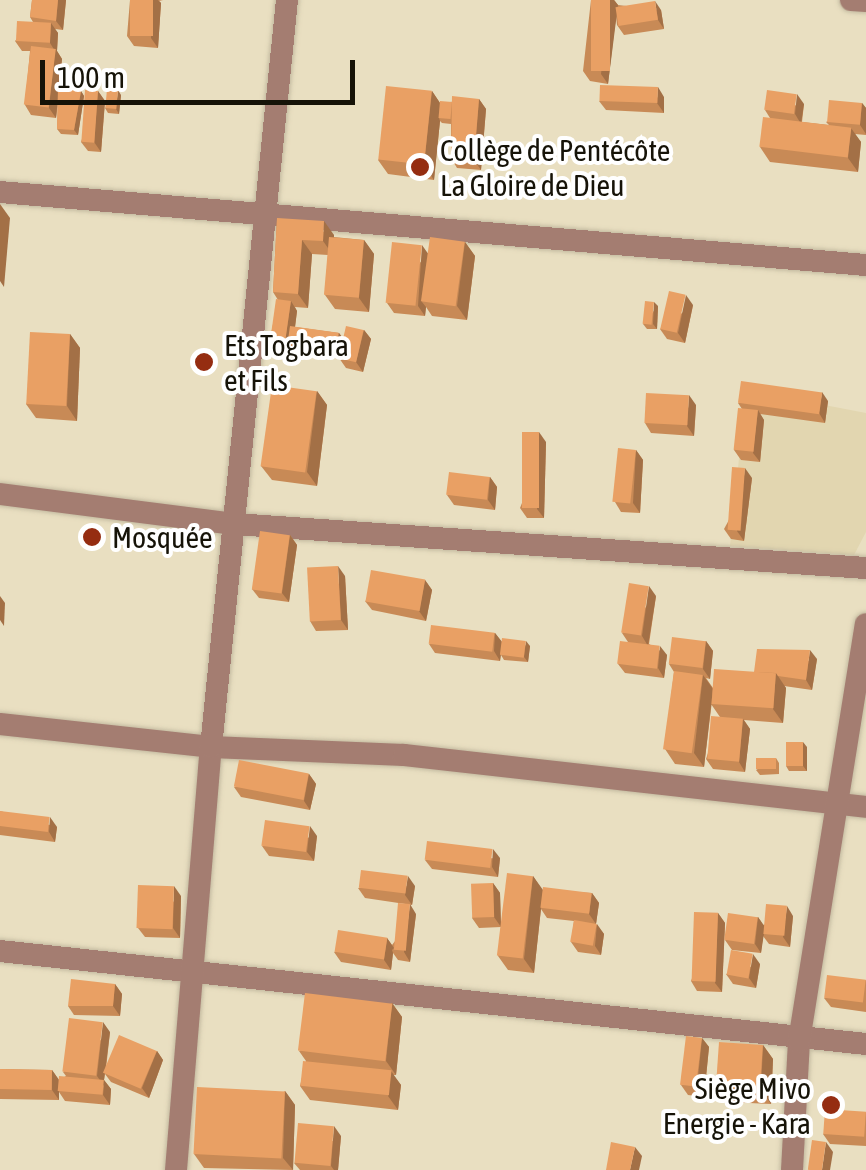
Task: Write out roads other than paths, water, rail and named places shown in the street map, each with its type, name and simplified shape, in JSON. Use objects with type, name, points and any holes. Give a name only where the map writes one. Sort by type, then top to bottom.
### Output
[{"type":"street","points":[[176,1170],[196,970],[211,747],[287,0]]},
{"type":"street","points":[[851,0],[866,1]]},
{"type":"street","points":[[0,192],[266,218],[866,265]]},
{"type":"street","points":[[0,494],[235,524],[866,568]]},
{"type":"street","points":[[792,1170],[799,1041],[832,804],[866,624]]},
{"type":"street","points":[[0,724],[211,747],[404,755],[866,807]]},
{"type":"street","points":[[0,950],[799,1041],[866,1044]]},
{"type":"place","name":"Collège de Pentécôte La Gloire de Dieu","points":[[420,167]]},
{"type":"place","name":"Ets Togbara et Fils","points":[[204,362]]},
{"type":"place","name":"Mosquée","points":[[92,537]]},
{"type":"place","name":"Siège Mivo Energie - Kara","points":[[831,1105]]}]
